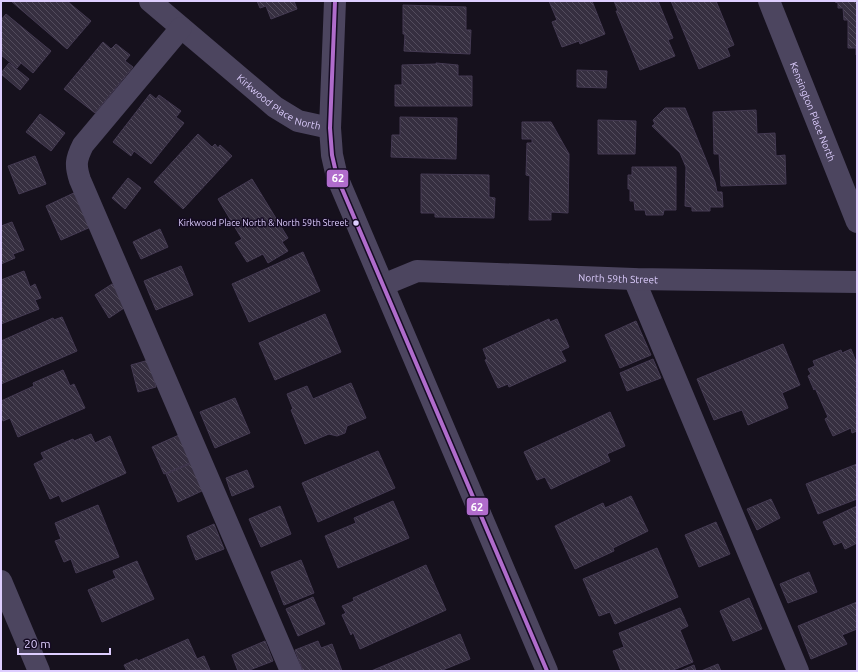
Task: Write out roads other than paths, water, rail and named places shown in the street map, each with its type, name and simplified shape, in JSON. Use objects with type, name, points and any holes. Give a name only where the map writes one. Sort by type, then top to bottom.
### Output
[{"type":"street","name":"Kirkwood Place North","points":[[150,1],[275,107],[298,121],[330,128],[332,155],[337,177],[547,671]]},
{"type":"street","points":[[330,128],[335,1]]},
{"type":"street","name":"Kensington Place North","points":[[769,1],[857,222]]},
{"type":"street","points":[[182,28],[83,145],[77,156],[77,168],[83,187],[291,671]]},
{"type":"street","name":"North 59th Street","points":[[383,285],[416,271],[634,279],[857,282]]},
{"type":"street","points":[[634,279],[798,671]]},
{"type":"street","points":[[1,581],[39,671]]},
{"type":"place","name":"Kirkwood Place North & North 59th Street","points":[[356,223]]}]
